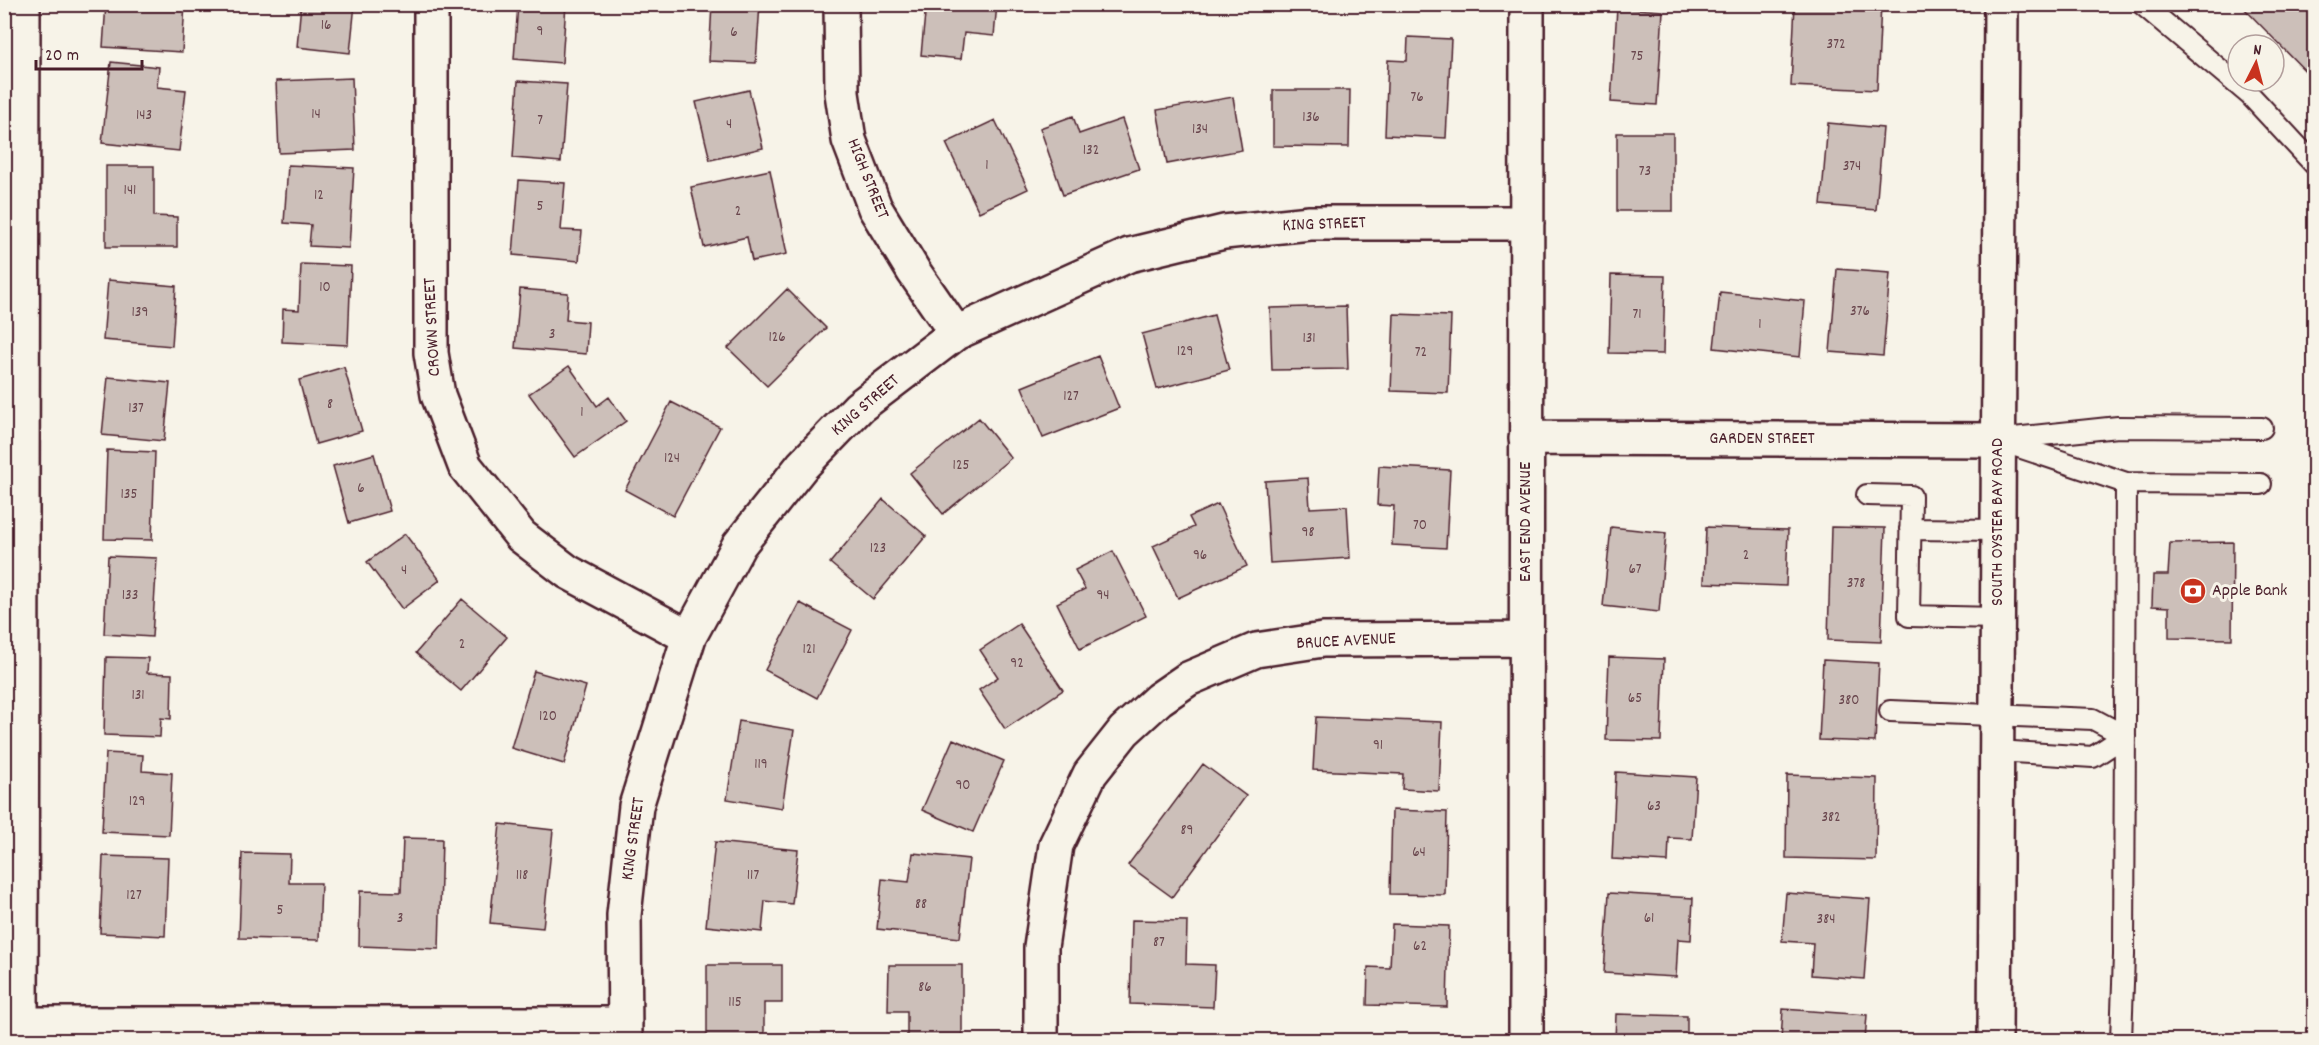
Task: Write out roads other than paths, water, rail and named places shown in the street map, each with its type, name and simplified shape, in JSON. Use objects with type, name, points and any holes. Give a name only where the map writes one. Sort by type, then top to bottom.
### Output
[{"type":"street","points":[[23,4],[21,1032],[625,1032]]},
{"type":"street","name":"CROWN STREET","points":[[431,4],[431,353],[438,395],[465,466],[521,536],[568,572],[689,637]]},
{"type":"street","name":"HIGH STREET","points":[[841,4],[842,93],[849,140],[874,208],[956,333]]},
{"type":"street","name":"EAST END AVENUE","points":[[1526,1041],[1527,4]]},
{"type":"street","name":"SOUTH OYSTER BAY ROAD","points":[[1995,1041],[2001,4]]},
{"type":"street","name":"KING STREET","points":[[625,1032],[624,915],[636,806],[689,637],[740,545],[802,466],[859,407],[956,333],[1130,255],[1224,232],[1310,224],[1527,223]]},
{"type":"street","name":"GARDEN STREET","points":[[1526,438],[1998,440]]},
{"type":"street","name":"BRUCE AVENUE","points":[[1041,1041],[1041,947],[1056,845],[1090,774],[1124,731],[1159,699],[1188,679],[1256,650],[1323,640],[1526,639]]},
{"type":"lane","points":[[2142,4],[2250,95],[2314,164]]},
{"type":"lane","points":[[1998,440],[2118,427],[2262,428]]},
{"type":"lane","points":[[1998,440],[2126,483],[2261,484]]},
{"type":"lane","points":[[2121,1041],[2124,944],[2126,483]]},
{"type":"lane","points":[[1867,495],[1911,496],[1909,616],[1997,618]]},
{"type":"lane","points":[[1910,529],[1998,530]]},
{"type":"lane","points":[[1890,711],[2093,719],[2125,736]]},
{"type":"lane","points":[[1997,751],[2093,757],[2125,736]]},
{"type":"place","name":"Apple Bank","points":[[2193,591]]}]
